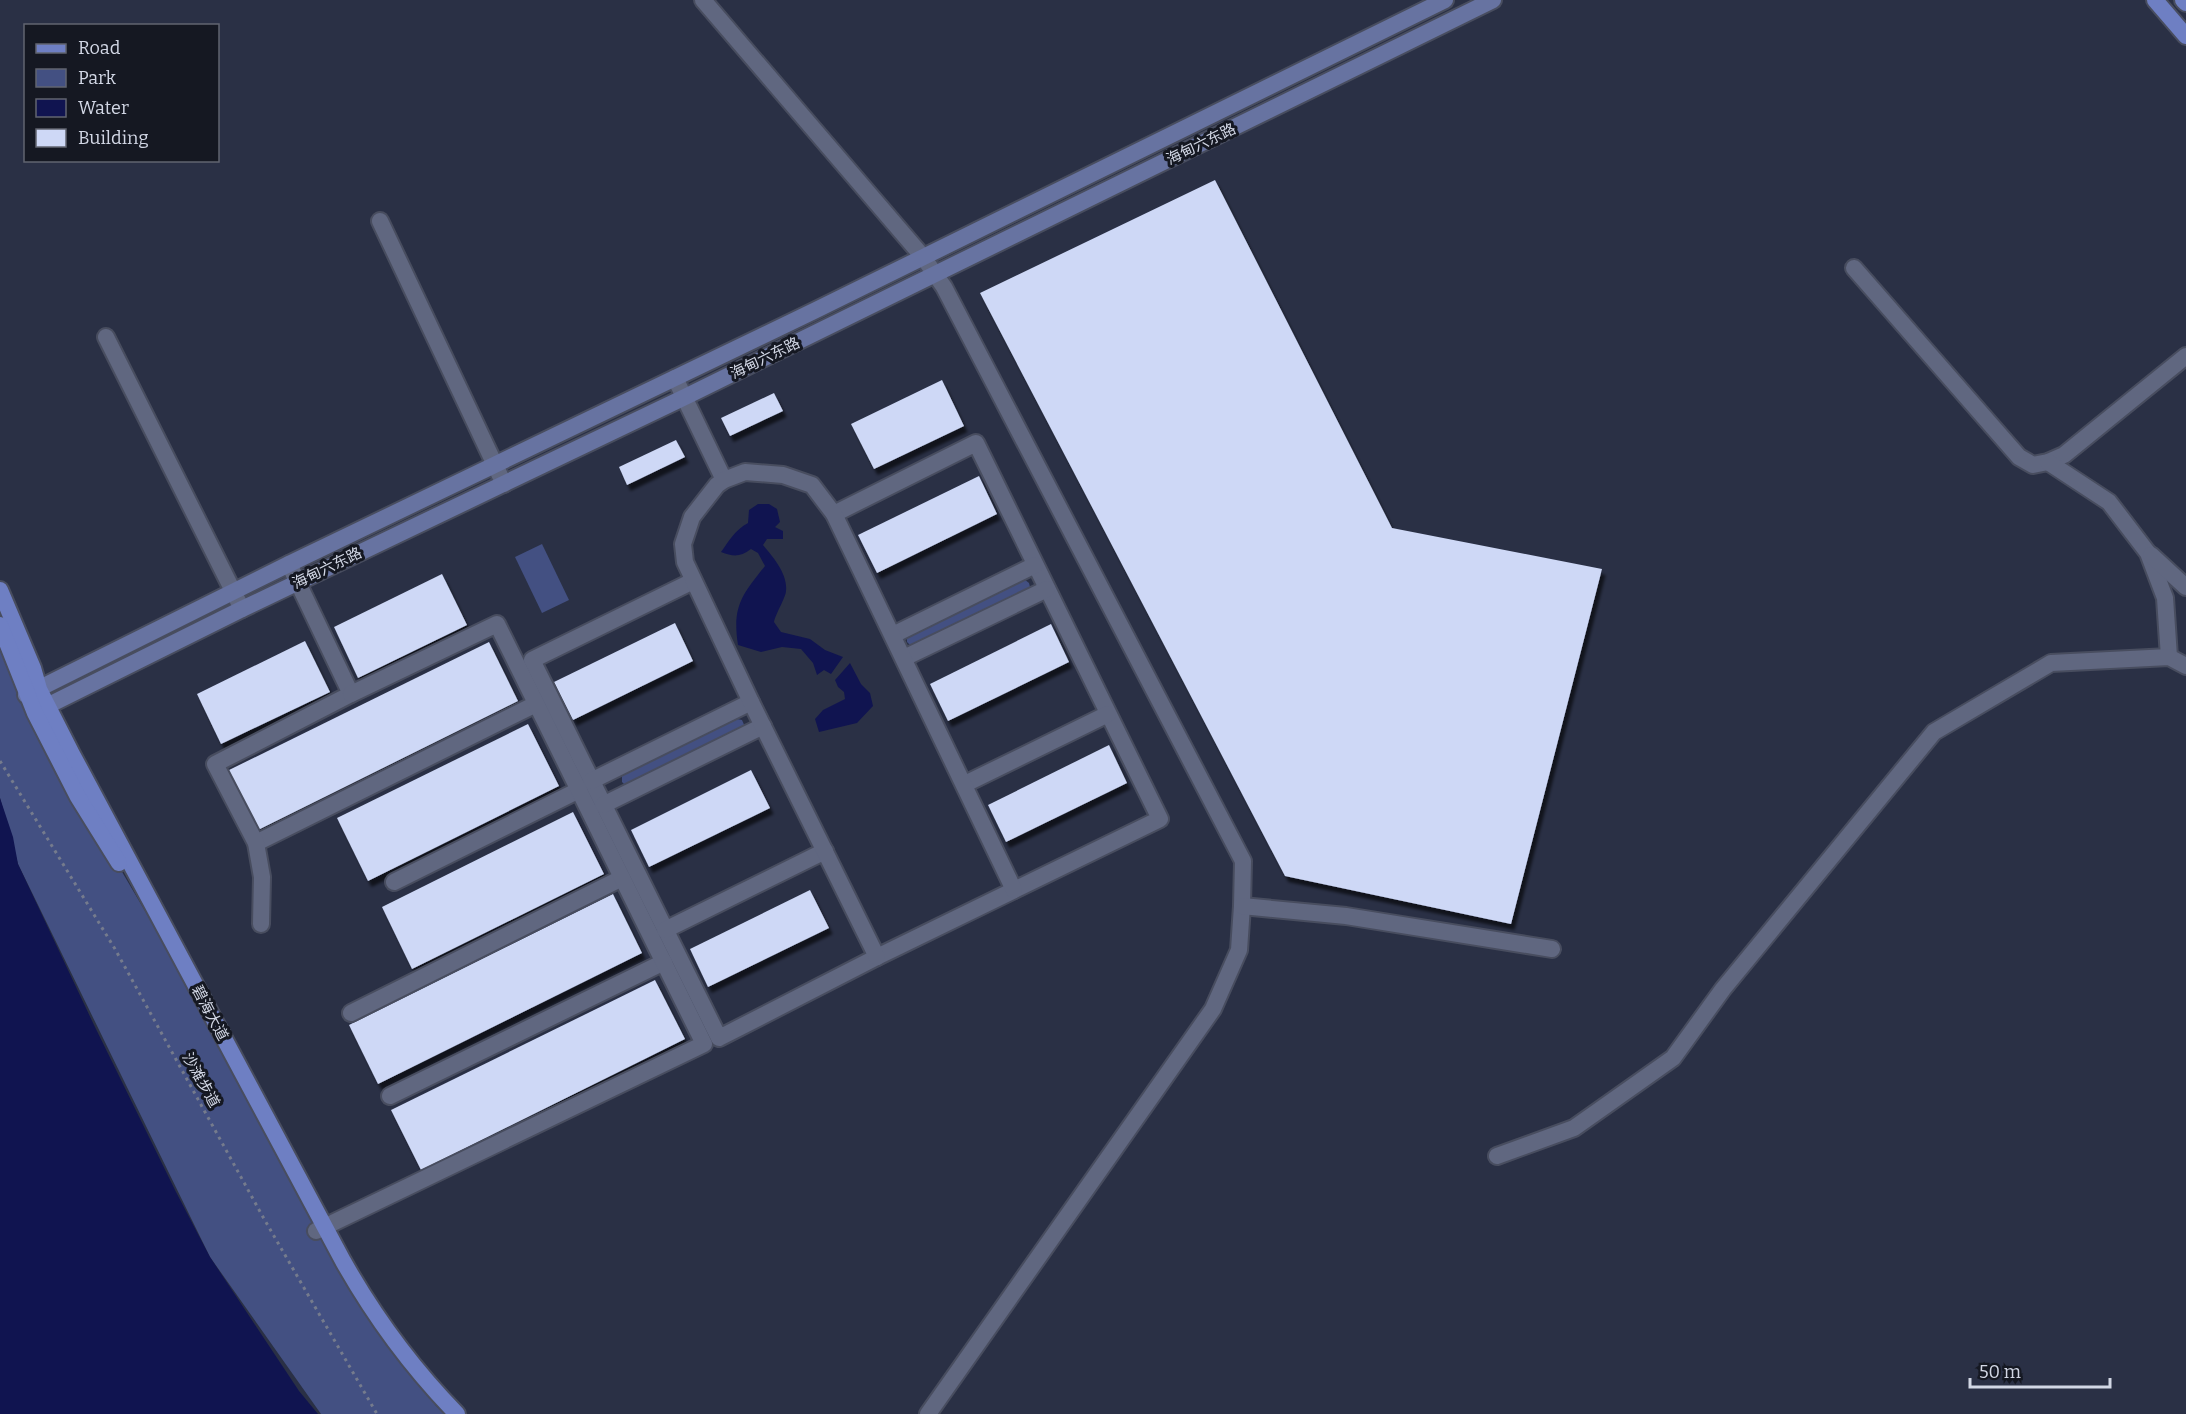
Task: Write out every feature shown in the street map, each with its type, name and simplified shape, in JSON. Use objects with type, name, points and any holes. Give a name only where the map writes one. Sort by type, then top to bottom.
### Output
[{"type":"main road","name":"海甸六东路","points":[[33,692],[289,564],[675,378],[1445,0]]},
{"type":"main road","name":"海甸六东路","points":[[41,710],[297,582],[685,397],[1493,0]]},
{"type":"main road","points":[[2155,0],[2186,36]]},
{"type":"main road","name":"碧海大道","points":[[0,590],[33,668],[33,692]]},
{"type":"main road","name":"碧海大道","points":[[0,625],[20,674],[91,791],[320,1229],[347,1288],[386,1346],[443,1414]]},
{"type":"main road","name":"碧海大道","points":[[320,1229],[379,1319],[434,1391],[457,1414]]},
{"type":"street","points":[[703,0],[923,257],[944,287],[1243,861],[1239,950],[1213,1009],[928,1414]]},
{"type":"street","points":[[380,221],[504,484]]},
{"type":"street","points":[[1854,268],[2019,457],[2033,465],[2064,455],[2186,356]]},
{"type":"street","points":[[106,337],[242,609]]},
{"type":"street","points":[[675,378],[724,480]]},
{"type":"street","points":[[320,1229],[712,1041],[877,957],[1160,819],[976,443],[834,514]]},
{"type":"street","points":[[2048,462],[2109,502],[2148,553],[2186,587]]},
{"type":"street","points":[[877,957],[751,702],[685,562],[683,544],[692,516],[717,485],[724,480],[745,472],[783,475],[812,485],[834,514],[1014,890]]},
{"type":"street","points":[[2148,553],[2165,598],[2169,657]]},
{"type":"street","points":[[289,564],[351,694]]},
{"type":"street","points":[[893,635],[1035,565]]},
{"type":"street","points":[[693,581],[532,660],[622,878],[664,962],[712,1041]]},
{"type":"street","points":[[904,658],[1047,589]]},
{"type":"street","points":[[261,924],[262,877],[256,843],[215,764],[351,694],[497,624],[536,704],[585,786],[603,805],[665,930],[712,1041]]},
{"type":"street","points":[[1497,1156],[1574,1128],[1673,1058],[1723,989],[1935,732],[2051,663],[2169,657],[2186,666]]},
{"type":"street","points":[[394,882],[751,702]]},
{"type":"street","points":[[256,843],[536,704]]},
{"type":"street","points":[[965,784],[1108,714]]},
{"type":"street","points":[[603,805],[763,726]]},
{"type":"street","points":[[665,930],[825,851]]},
{"type":"street","points":[[351,1013],[622,878]]},
{"type":"street","points":[[1242,906],[1347,916],[1552,949]]},
{"type":"street","points":[[390,1096],[664,962]]},
{"type":"path","name":"沙滩步道","points":[[0,761],[115,949],[263,1216],[377,1414]]},
{"type":"green space","points":[[542,544],[569,600],[542,613],[515,557]]},
{"type":"green space","points":[[1024,579],[1029,583],[1028,590],[911,646],[907,642],[907,637]]},
{"type":"green space","points":[[0,636],[78,797],[436,1406],[445,1414],[321,1414],[210,1257],[18,864],[0,798]]},
{"type":"green space","points":[[737,719],[742,720],[745,727],[626,786],[622,782],[622,775]]},
{"type":"water","points":[[758,504],[769,504],[777,509],[780,522],[775,527],[783,531],[783,539],[767,539],[763,545],[779,566],[786,585],[786,594],[774,622],[781,632],[810,639],[825,650],[843,657],[831,674],[824,670],[817,675],[813,663],[801,649],[782,647],[761,652],[738,645],[736,620],[741,602],[750,585],[765,566],[758,553],[751,549],[744,554],[737,555],[721,552],[736,532],[748,523],[749,510]]},
{"type":"water","points":[[850,663],[861,684],[870,693],[873,706],[857,723],[819,732],[815,719],[823,710],[845,699],[844,692],[835,680]]},
{"type":"water","points":[[0,798],[13,837],[18,864],[176,1192],[210,1257],[299,1391],[318,1414],[0,1414]]},
{"type":"building","points":[[1215,180],[1392,528],[1602,569],[1511,924],[1285,876],[980,293]]},
{"type":"building","points":[[942,380],[964,426],[874,469],[851,424]]},
{"type":"building","points":[[774,393],[783,411],[730,436],[721,418]]},
{"type":"building","points":[[676,440],[685,457],[627,485],[619,467]]},
{"type":"building","points":[[979,476],[997,514],[877,573],[858,535]]},
{"type":"building","points":[[442,574],[467,625],[358,678],[334,627]]},
{"type":"building","points":[[675,623],[693,661],[573,720],[554,682]]},
{"type":"building","points":[[1051,624],[1069,662],[948,721],[930,684]]},
{"type":"building","points":[[305,641],[330,692],[221,744],[197,694]]},
{"type":"building","points":[[489,642],[518,701],[254,832],[225,772]]},
{"type":"building","points":[[528,724],[559,786],[368,881],[337,818]]},
{"type":"building","points":[[1109,745],[1127,783],[1006,842],[988,805]]},
{"type":"building","points":[[751,770],[770,808],[649,867],[631,830]]},
{"type":"building","points":[[573,812],[604,874],[412,969],[382,907]]},
{"type":"building","points":[[810,890],[829,928],[708,987],[690,949]]},
{"type":"building","points":[[613,894],[642,953],[378,1084],[349,1025]]},
{"type":"building","points":[[655,980],[685,1039],[421,1170],[391,1110]]}]
